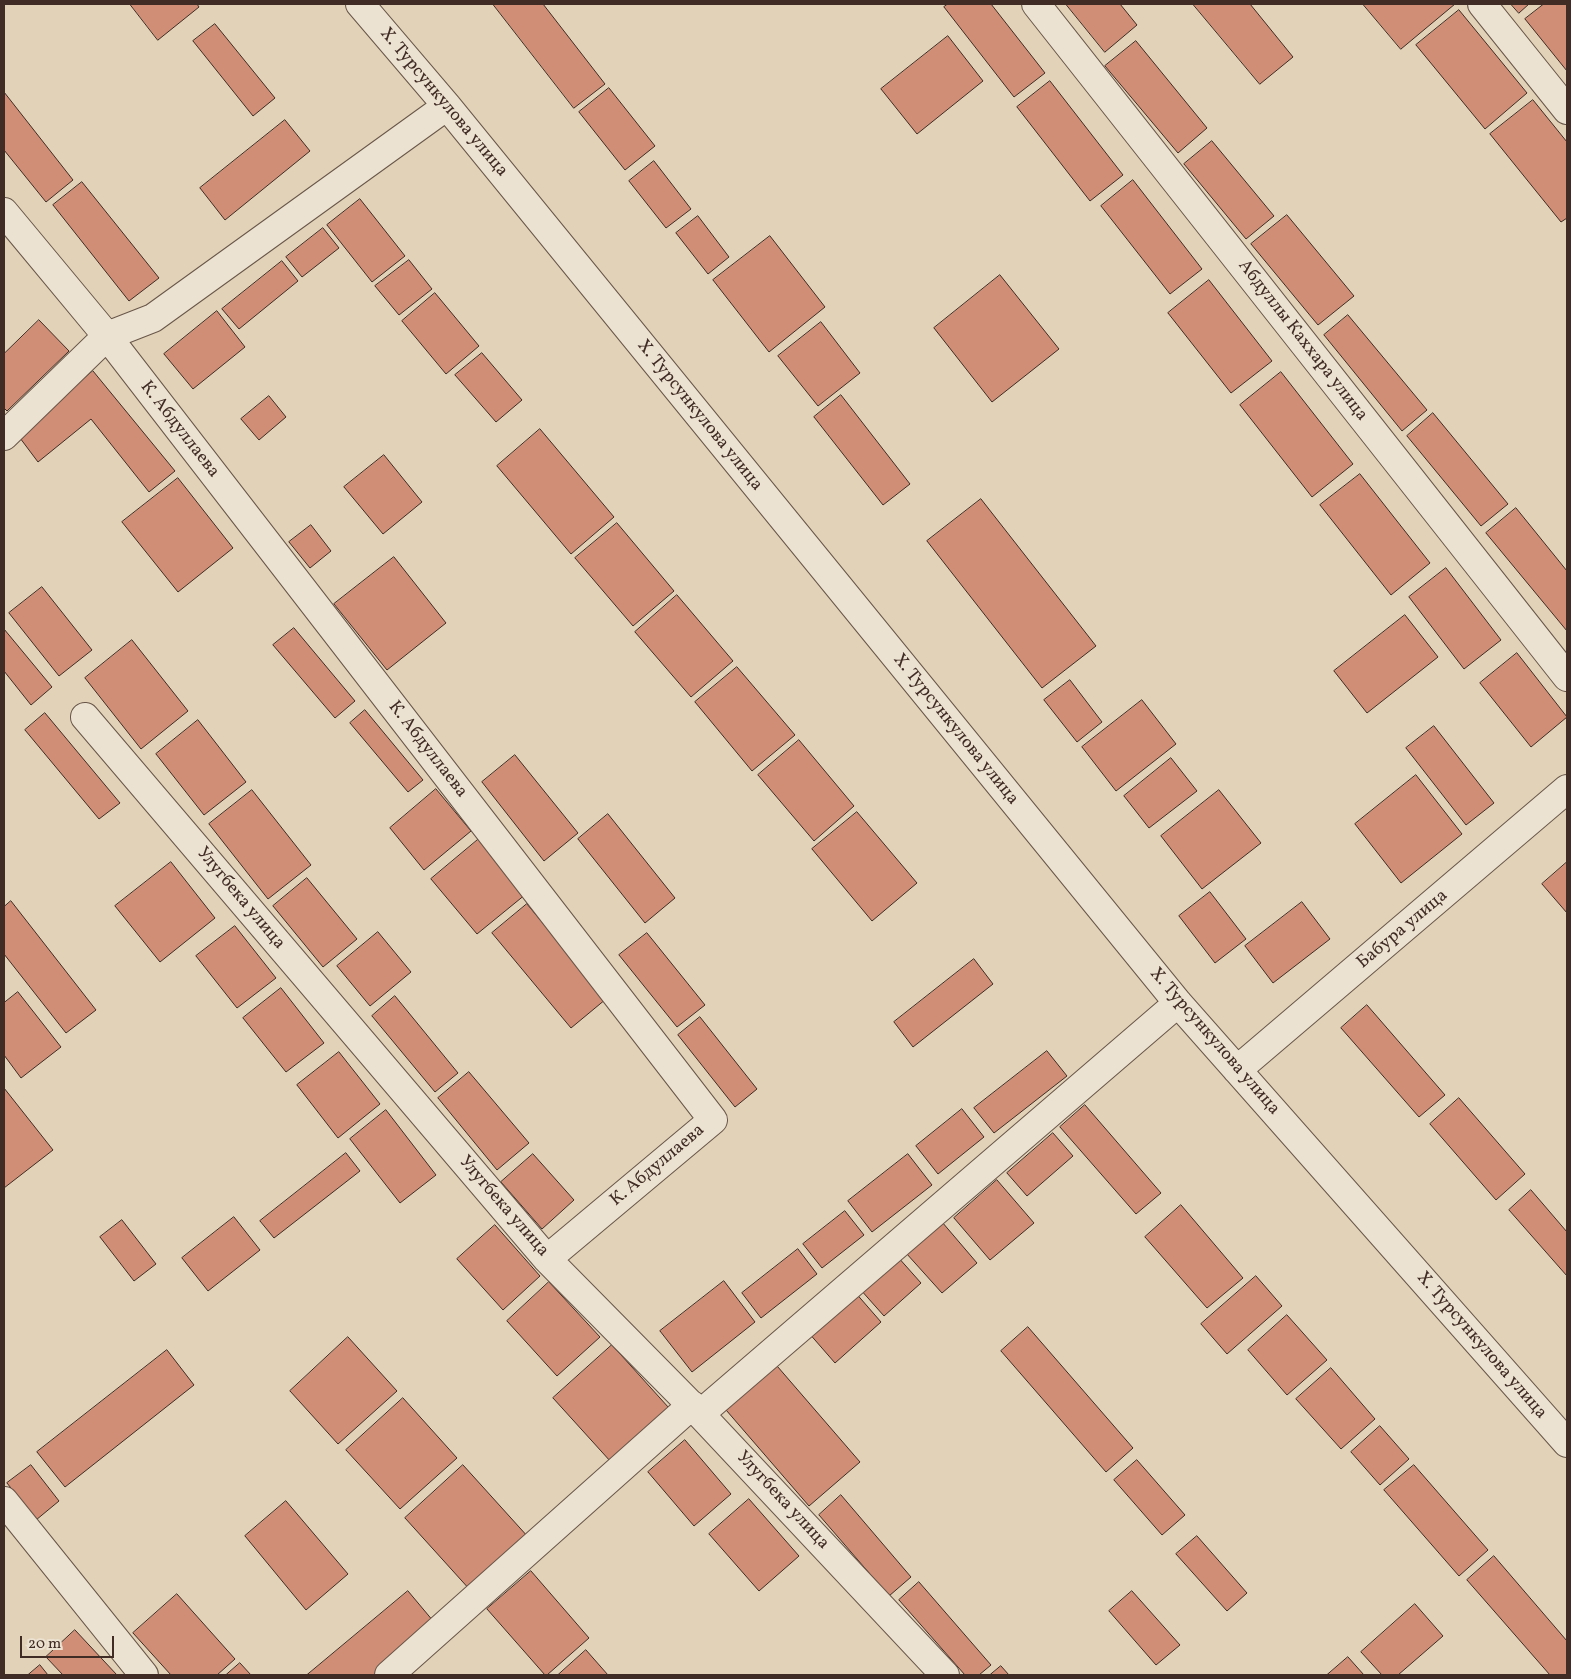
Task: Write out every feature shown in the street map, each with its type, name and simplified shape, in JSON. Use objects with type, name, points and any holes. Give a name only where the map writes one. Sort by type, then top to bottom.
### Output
[{"type":"street","name":"Х. Турсункулова улица","points":[[360,4],[447,106],[1178,1004],[1567,1443]]},
{"type":"street","name":"Абдуллы Каххара улица","points":[[1036,4],[1567,677]]},
{"type":"street","points":[[1482,4],[1567,110]]},
{"type":"street","points":[[4,436],[107,336],[153,318],[447,106]]},
{"type":"street","name":"К. Абдуллаева","points":[[4,212],[107,336],[714,1120],[547,1259]]},
{"type":"street","name":"Улугбека улица","points":[[85,717],[547,1259],[696,1409],[945,1675]]},
{"type":"street","name":"Бабура улица","points":[[1237,1070],[1562,805]]},
{"type":"street","points":[[389,1675],[696,1409],[1178,1004]]},
{"type":"street","points":[[4,1501],[144,1675]]},
{"type":"building","points":[[130,4],[197,4],[199,7],[158,40]]},
{"type":"building","points":[[493,4],[543,4],[605,84],[574,108]]},
{"type":"building","points":[[948,4],[991,4],[1045,73],[1014,97],[944,7]]},
{"type":"building","points":[[1066,4],[1120,4],[1137,25],[1105,52]]},
{"type":"building","points":[[1193,4],[1250,4],[1293,57],[1260,84]]},
{"type":"building","points":[[1363,4],[1455,4],[1401,49]]},
{"type":"building","points":[[1511,4],[1529,4],[1519,13]]},
{"type":"building","points":[[1544,4],[1567,4],[1567,71],[1525,19]]},
{"type":"building","points":[[1459,10],[1527,93],[1485,129],[1416,45]]},
{"type":"building","points":[[215,24],[275,98],[253,116],[193,41]]},
{"type":"building","points":[[948,36],[983,81],[917,134],[881,89]]},
{"type":"building","points":[[1136,41],[1207,128],[1178,153],[1105,66]]},
{"type":"building","points":[[1050,81],[1123,175],[1090,201],[1017,107]]},
{"type":"building","points":[[609,88],[655,146],[625,170],[579,112]]},
{"type":"building","points":[[4,92],[73,180],[46,202],[4,150]]},
{"type":"building","points":[[1533,100],[1567,142],[1567,218],[1561,222],[1490,134]]},
{"type":"building","points":[[285,120],[310,151],[225,220],[200,188]]},
{"type":"building","points":[[1212,141],[1274,216],[1246,239],[1184,164]]},
{"type":"building","points":[[654,161],[691,209],[666,228],[629,181]]},
{"type":"building","points":[[1133,180],[1202,269],[1170,294],[1101,206]]},
{"type":"building","points":[[82,182],[159,278],[129,301],[53,205]]},
{"type":"building","points":[[360,199],[405,256],[372,282],[327,225]]},
{"type":"building","points":[[1287,215],[1354,296],[1318,325],[1251,244]]},
{"type":"building","points":[[698,216],[729,257],[708,274],[676,233]]},
{"type":"building","points":[[323,228],[339,248],[302,277],[286,257]]},
{"type":"building","points":[[770,236],[825,307],[769,352],[713,280]]},
{"type":"building","points":[[409,260],[432,289],[399,315],[375,286]]},
{"type":"building","points":[[282,261],[298,281],[239,329],[222,309]]},
{"type":"building","points":[[1000,275],[1059,349],[992,402],[934,328]]},
{"type":"building","points":[[1209,280],[1272,361],[1231,393],[1168,313]]},
{"type":"building","points":[[435,293],[479,346],[446,374],[402,321]]},
{"type":"building","points":[[217,311],[245,347],[193,389],[164,354]]},
{"type":"building","points":[[1348,315],[1427,410],[1402,431],[1324,335]]},
{"type":"building","points":[[39,320],[69,351],[7,411],[4,408],[4,354]]},
{"type":"building","points":[[821,322],[860,373],[818,406],[778,356]]},
{"type":"building","points":[[482,353],[522,400],[496,422],[455,375]]},
{"type":"building","points":[[93,371],[175,471],[149,492],[91,419],[38,462],[17,434]]},
{"type":"building","points":[[1281,372],[1353,464],[1312,497],[1240,405]]},
{"type":"building","points":[[841,395],[910,484],[883,505],[814,417]]},
{"type":"building","points":[[269,396],[286,417],[259,440],[241,419]]},
{"type":"building","points":[[1433,413],[1508,504],[1481,526],[1407,436]]},
{"type":"building","points":[[540,429],[614,517],[571,554],[497,466]]},
{"type":"building","points":[[384,455],[422,502],[383,534],[344,487]]},
{"type":"building","points":[[1360,474],[1430,563],[1391,595],[1320,505]]},
{"type":"building","points":[[178,478],[233,548],[178,592],[122,522]]},
{"type":"building","points":[[981,499],[1096,646],[1042,688],[927,541]]},
{"type":"building","points":[[1516,508],[1567,571],[1567,631],[1486,533]]},
{"type":"building","points":[[617,523],[674,591],[633,626],[575,558]]},
{"type":"building","points":[[311,525],[331,551],[310,568],[289,542]]},
{"type":"building","points":[[394,557],[446,623],[387,670],[334,604]]},
{"type":"building","points":[[1446,568],[1501,640],[1464,669],[1409,597]]},
{"type":"building","points":[[42,587],[92,650],[59,676],[9,613]]},
{"type":"building","points":[[677,595],[733,661],[691,697],[635,632]]},
{"type":"building","points":[[1405,615],[1438,657],[1367,713],[1334,671]]},
{"type":"building","points":[[294,628],[355,701],[335,718],[273,645]]},
{"type":"building","points":[[4,629],[52,687],[31,705],[4,671]]},
{"type":"building","points":[[132,640],[188,711],[141,749],[85,678]]},
{"type":"building","points":[[1517,653],[1567,717],[1531,747],[1480,683]]},
{"type":"building","points":[[737,667],[795,735],[752,771],[695,702]]},
{"type":"building","points":[[1070,680],[1102,722],[1077,742],[1044,700]]},
{"type":"building","points":[[1142,700],[1176,744],[1116,791],[1082,747]]},
{"type":"building","points":[[365,710],[423,780],[408,792],[350,723]]},
{"type":"building","points":[[45,713],[120,803],[99,819],[25,730]]},
{"type":"building","points":[[198,720],[246,782],[204,815],[156,754]]},
{"type":"building","points":[[1434,726],[1494,803],[1466,825],[1406,748]]},
{"type":"building","points":[[799,740],[854,806],[814,841],[758,775]]},
{"type":"building","points":[[515,755],[578,833],[544,861],[482,782]]},
{"type":"building","points":[[1171,758],[1197,791],[1149,828],[1124,796]]},
{"type":"building","points":[[1416,775],[1462,834],[1401,883],[1355,824]]},
{"type":"building","points":[[436,789],[471,831],[424,870],[390,828]]},
{"type":"building","points":[[252,790],[311,865],[268,899],[209,824]]},
{"type":"building","points":[[1219,790],[1261,843],[1202,889],[1161,836]]},
{"type":"building","points":[[857,812],[917,883],[872,921],[812,849]]},
{"type":"building","points":[[608,814],[675,898],[645,923],[578,839]]},
{"type":"building","points":[[480,838],[526,894],[477,934],[431,879]]},
{"type":"building","points":[[171,862],[215,918],[160,962],[115,906]]},
{"type":"building","points":[[1567,862],[1567,913],[1542,884]]},
{"type":"building","points":[[307,878],[357,939],[323,967],[273,906]]},
{"type":"building","points":[[1210,892],[1246,939],[1215,963],[1179,916]]},
{"type":"building","points":[[11,901],[96,1010],[66,1033],[4,954],[4,907]]},
{"type":"building","points":[[1302,902],[1330,939],[1273,983],[1245,946]]},
{"type":"building","points":[[527,904],[606,999],[571,1028],[492,933]]},
{"type":"building","points":[[235,926],[276,978],[237,1008],[196,956]]},
{"type":"building","points":[[378,932],[411,972],[370,1006],[337,966]]},
{"type":"building","points":[[647,933],[705,1005],[677,1027],[619,955]]},
{"type":"building","points":[[974,959],[993,984],[913,1047],[894,1022]]},
{"type":"building","points":[[281,988],[324,1043],[286,1072],[243,1018]]},
{"type":"building","points":[[18,992],[61,1047],[21,1078],[4,1055],[4,1003]]},
{"type":"building","points":[[395,996],[458,1073],[435,1092],[372,1016]]},
{"type":"building","points":[[1367,1005],[1445,1095],[1419,1117],[1341,1028]]},
{"type":"building","points":[[700,1017],[757,1089],[735,1107],[678,1035]]},
{"type":"building","points":[[1047,1051],[1067,1076],[994,1133],[974,1108]]},
{"type":"building","points":[[339,1052],[380,1104],[338,1138],[297,1085]]},
{"type":"building","points":[[469,1072],[529,1143],[497,1170],[438,1098]]},
{"type":"building","points":[[4,1088],[53,1150],[4,1188]]},
{"type":"building","points":[[1459,1098],[1525,1174],[1496,1200],[1430,1124]]},
{"type":"building","points":[[1085,1105],[1161,1193],[1136,1214],[1060,1127]]},
{"type":"building","points":[[962,1109],[984,1137],[938,1174],[916,1146]]},
{"type":"building","points":[[386,1110],[436,1175],[400,1203],[350,1139]]},
{"type":"building","points":[[1053,1133],[1073,1156],[1027,1196],[1007,1173]]},
{"type":"building","points":[[346,1153],[360,1171],[274,1238],[260,1221]]},
{"type":"building","points":[[533,1154],[574,1200],[542,1229],[501,1182]]},
{"type":"building","points":[[908,1154],[932,1185],[872,1232],[848,1201]]},
{"type":"building","points":[[997,1180],[1034,1223],[990,1260],[954,1218]]},
{"type":"building","points":[[1531,1190],[1567,1232],[1567,1276],[1509,1210]]},
{"type":"building","points":[[1181,1205],[1243,1278],[1207,1308],[1145,1237]]},
{"type":"building","points":[[845,1211],[864,1235],[822,1268],[803,1244]]},
{"type":"building","points":[[234,1217],[260,1250],[208,1291],[182,1258]]},
{"type":"building","points":[[122,1220],[156,1264],[134,1281],[100,1237]]},
{"type":"building","points":[[942,1222],[977,1263],[942,1293],[906,1253]]},
{"type":"building","points":[[495,1225],[540,1276],[503,1310],[457,1259]]},
{"type":"building","points":[[798,1249],[817,1274],[761,1318],[742,1293]]},
{"type":"building","points":[[897,1256],[921,1283],[884,1316],[860,1289]]},
{"type":"building","points":[[1256,1276],[1282,1306],[1227,1354],[1201,1324]]},
{"type":"building","points":[[724,1281],[755,1322],[692,1372],[660,1331]]},
{"type":"building","points":[[549,1282],[600,1337],[557,1376],[507,1321]]},
{"type":"building","points":[[854,1291],[881,1322],[835,1363],[808,1332]]},
{"type":"building","points":[[1287,1315],[1327,1360],[1287,1395],[1248,1350]]},
{"type":"building","points":[[1028,1327],[1133,1448],[1106,1472],[1001,1351]]},
{"type":"building","points":[[348,1337],[397,1391],[338,1444],[290,1391]]},
{"type":"building","points":[[612,1345],[669,1408],[611,1462],[553,1398]]},
{"type":"building","points":[[167,1350],[194,1385],[65,1487],[37,1452]]},
{"type":"building","points":[[771,1359],[860,1462],[809,1506],[720,1403]]},
{"type":"building","points":[[1331,1368],[1375,1419],[1341,1449],[1296,1399]]},
{"type":"building","points":[[403,1398],[457,1458],[400,1509],[346,1450]]},
{"type":"building","points":[[1380,1426],[1409,1459],[1380,1485],[1351,1452]]},
{"type":"building","points":[[685,1440],[731,1494],[694,1526],[648,1472]]},
{"type":"building","points":[[1137,1460],[1185,1515],[1162,1535],[1114,1480]]},
{"type":"building","points":[[31,1465],[59,1501],[36,1520],[7,1483]]},
{"type":"building","points":[[463,1465],[529,1538],[471,1591],[405,1518]]},
{"type":"building","points":[[1414,1465],[1488,1550],[1459,1576],[1384,1490]]},
{"type":"building","points":[[841,1495],[911,1577],[889,1596],[819,1515]]},
{"type":"building","points":[[749,1499],[799,1556],[759,1591],[709,1534]]},
{"type":"building","points":[[286,1501],[348,1574],[306,1610],[245,1536]]},
{"type":"building","points":[[1197,1536],[1247,1593],[1227,1611],[1176,1554]]},
{"type":"building","points":[[1494,1556],[1567,1641],[1567,1675],[1550,1675],[1467,1580]]},
{"type":"building","points":[[531,1571],[589,1638],[547,1675],[487,1609]]},
{"type":"building","points":[[919,1582],[991,1665],[979,1675],[965,1675],[899,1600]]},
{"type":"building","points":[[408,1591],[439,1628],[383,1675],[307,1675]]},
{"type":"building","points":[[1132,1591],[1180,1645],[1156,1665],[1109,1611]]},
{"type":"building","points":[[177,1594],[235,1659],[217,1675],[171,1675],[133,1633]]},
{"type":"building","points":[[1415,1604],[1443,1636],[1398,1675],[1382,1675],[1361,1652]]},
{"type":"building","points":[[75,1630],[117,1675],[63,1675],[46,1657]]},
{"type":"building","points":[[586,1650],[608,1675],[558,1675]]},
{"type":"building","points":[[1348,1657],[1364,1675],[1327,1675]]},
{"type":"building","points":[[240,1663],[251,1675],[226,1675]]},
{"type":"building","points":[[40,1665],[48,1675],[28,1675]]},
{"type":"building","points":[[1001,1666],[1009,1675],[990,1675]]}]
